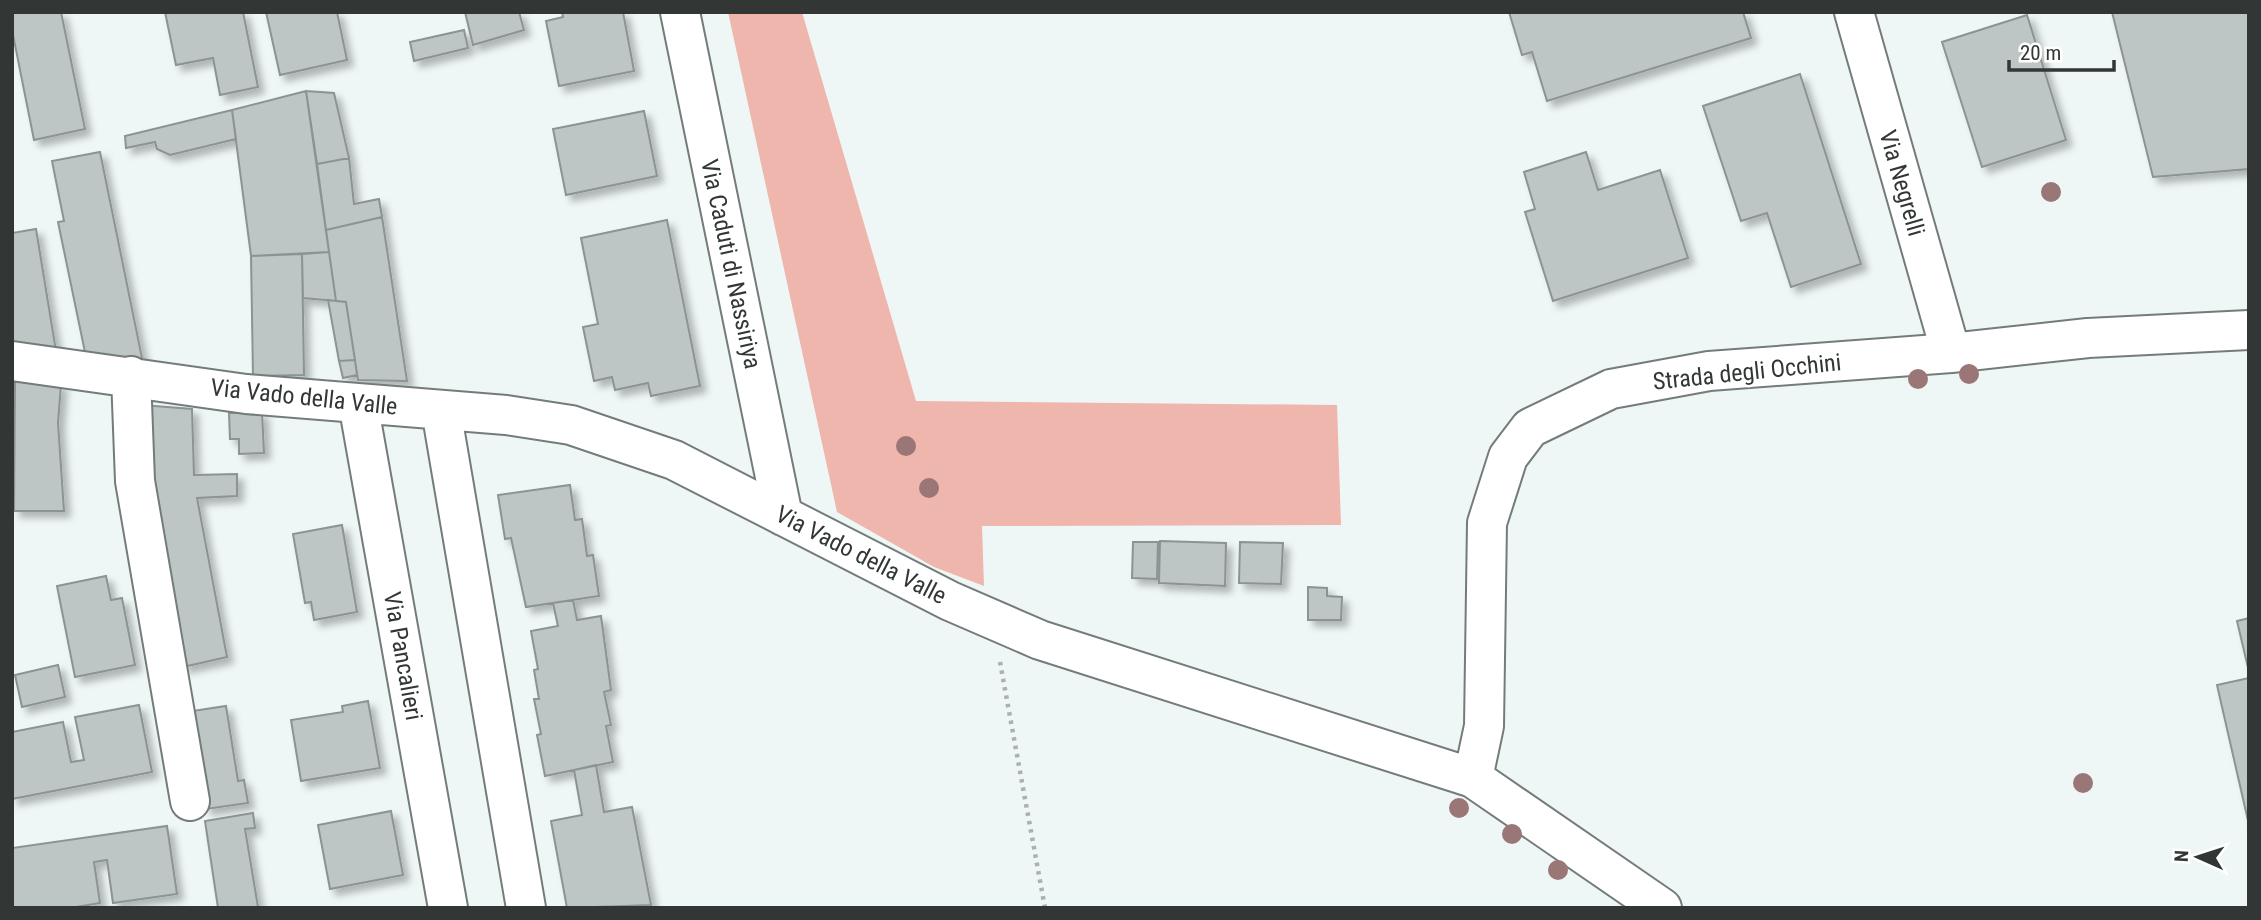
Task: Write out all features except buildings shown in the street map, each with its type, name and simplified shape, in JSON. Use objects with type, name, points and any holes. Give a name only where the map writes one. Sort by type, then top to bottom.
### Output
[{"type":"street","name":"Via Caduti di Nassiriya","points":[[680,12],[783,516]]},
{"type":"street","name":"Via Negrelli","points":[[1853,12],[1951,353]]},
{"type":"street","name":"Strada degli Occhini","points":[[1473,778],[1484,726],[1487,523],[1508,457],[1530,428],[1611,389],[1709,371],[1951,353],[2088,338],[2249,330]]},
{"type":"street","name":"Via Vado della Valle","points":[[12,361],[246,394],[441,410],[570,425],[674,460],[993,620],[1040,640],[1473,778],[1662,908]]},
{"type":"street","points":[[131,376],[135,481],[190,800]]},
{"type":"street","name":"Via Pancalieri","points":[[358,403],[448,908]]},
{"type":"street","points":[[441,410],[526,908]]},
{"type":"path","points":[[993,620],[1045,908]]},
{"type":"shaded area","points":[[728,12],[802,12],[916,401],[1337,405],[1341,525],[982,526],[984,586],[934,567],[837,512]]}]
